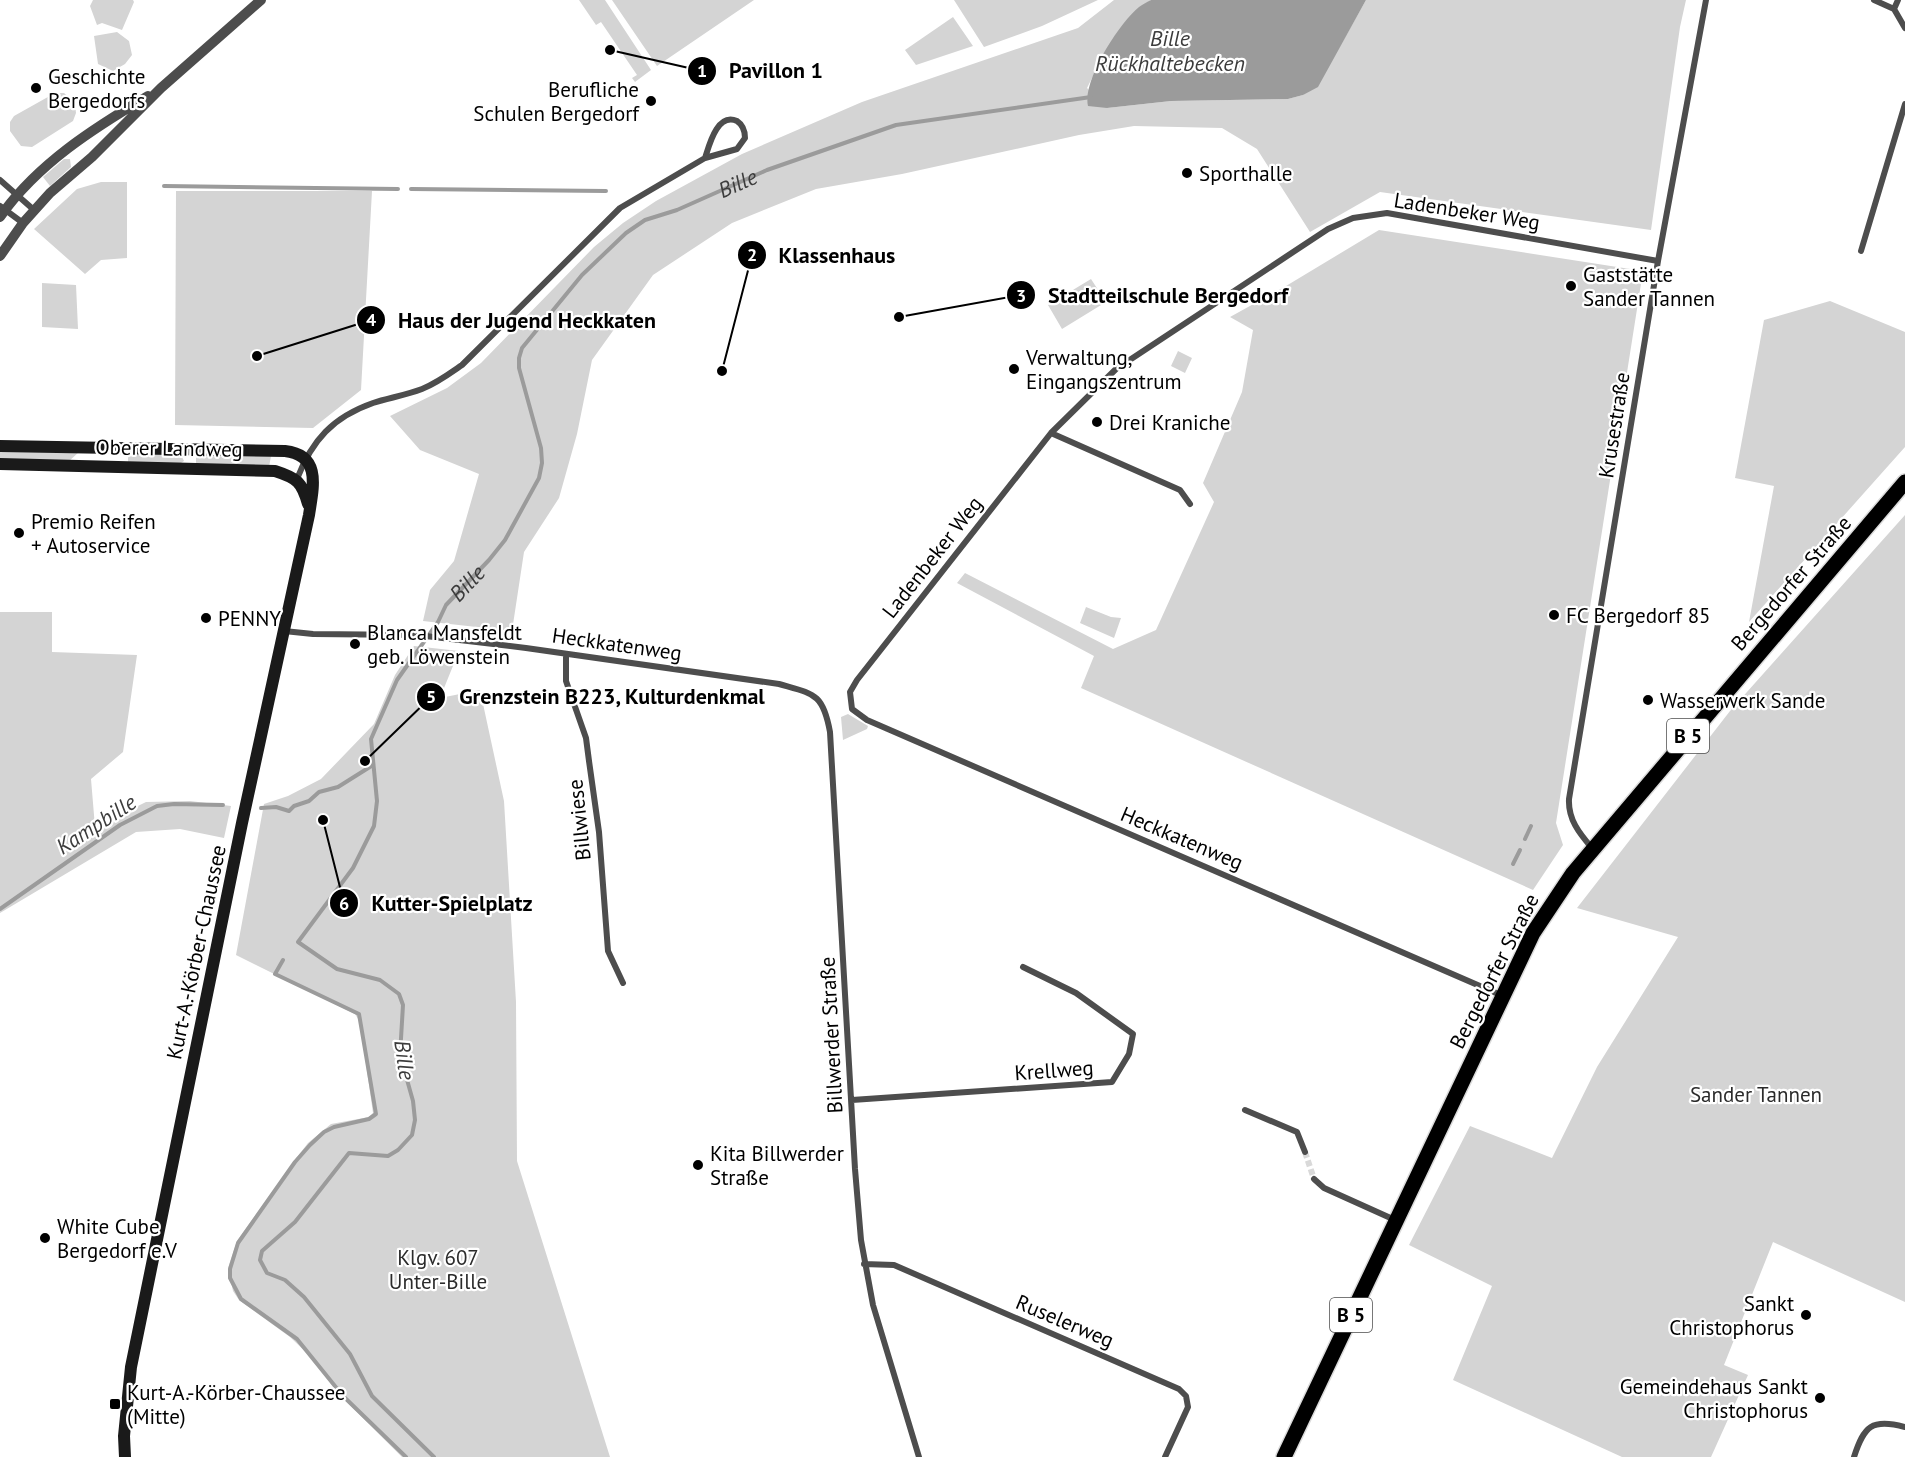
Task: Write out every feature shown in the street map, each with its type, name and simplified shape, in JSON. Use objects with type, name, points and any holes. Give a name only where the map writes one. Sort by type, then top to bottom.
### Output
[{"type":"main road","name":"Oberer Landweg","points":[[0,446],[285,451],[295,452],[305,458]]},
{"type":"main road","points":[[76,466],[86,448]]},
{"type":"main road","points":[[178,468],[188,461],[190,451]]},
{"type":"main road","name":"Kurt-A.-Körber-Chaussee","points":[[125,1457],[124,1436],[131,1367],[242,824],[309,515],[313,473],[305,458]]},
{"type":"main road","name":"Oberer Landweg","points":[[0,464],[275,471],[297,478]]},
{"type":"main road","points":[[297,478],[305,495],[309,515]]},
{"type":"main road","name":"Bergedorfer Straße","points":[[1284,1457],[1533,933],[1573,873],[1905,482]]},
{"type":"street","points":[[0,256],[22,223],[34,210],[162,88],[261,0]]},
{"type":"street","name":"Krusestraße","points":[[1593,849],[1575,826],[1570,813],[1569,799],[1658,261],[1706,0]]},
{"type":"street","points":[[1874,0],[1894,9],[1905,28]]},
{"type":"street","points":[[1894,9],[1898,0]]},
{"type":"street","points":[[22,223],[2,211],[35,176],[107,120],[162,88]]},
{"type":"street","points":[[1862,251],[1905,104]]},
{"type":"street","points":[[297,478],[305,458],[322,433],[341,418],[374,403],[422,389],[441,380],[462,365],[620,208],[705,158],[737,149],[745,138],[743,127],[731,120],[720,125],[713,134],[705,158]]},
{"type":"street","points":[[0,180],[34,210]]},
{"type":"street","name":"Ladenbeker Weg","points":[[851,706],[850,692],[857,680],[1051,433],[1116,369],[1328,229],[1353,218],[1387,213],[1658,261]]},
{"type":"street","points":[[1051,433],[1180,490],[1190,504]]},
{"type":"street","name":"Heckkatenweg","points":[[284,631],[313,634],[417,635],[779,684],[812,695],[821,702],[826,712]]},
{"type":"street","name":"Billwiese","points":[[566,654],[566,681],[586,738],[599,832],[608,951],[623,983]]},
{"type":"street","name":"Heckkatenweg","points":[[851,706],[867,720],[1503,996]]},
{"type":"street","name":"Billwerder Straße","points":[[826,712],[830,732],[855,1169],[864,1264],[873,1305],[919,1457]]},
{"type":"street","name":"Krellweg","points":[[852,1100],[1112,1082],[1129,1054],[1133,1034],[1076,993],[1023,967]]},
{"type":"street","points":[[1245,1110],[1297,1132],[1305,1152]]},
{"type":"street","points":[[1314,1179],[1324,1188],[1396,1220]]},
{"type":"street","name":"Ruselerweg","points":[[864,1264],[894,1265],[1179,1389],[1187,1399],[1188,1407],[1165,1457]]},
{"type":"street","points":[[1854,1457],[1867,1429],[1882,1422],[1905,1427]]},
{"type":"green space","points":[[93,0],[133,0],[122,30],[102,23],[97,25],[90,6]]},
{"type":"green space","points":[[579,0],[605,0],[651,70],[635,82],[632,78],[637,75],[601,22],[596,25]]},
{"type":"green space","points":[[612,0],[754,0],[657,66]]},
{"type":"green space","points":[[954,0],[1098,0],[1042,26],[984,47]]},
{"type":"green space","points":[[1114,0],[1151,0],[1139,8],[1098,66],[1087,88],[1107,108],[1171,101],[1288,99],[1303,95],[1339,48],[1366,0],[1686,0],[1680,27],[1651,230],[1380,192],[1310,232],[1257,149],[1222,128],[1134,126],[1079,135],[902,174],[816,189],[732,223],[653,275],[592,360],[577,434],[559,498],[524,552],[512,631],[423,621],[430,590],[454,561],[479,474],[420,450],[390,416],[447,388],[481,363],[594,247],[623,223],[656,201],[742,154],[862,102],[1078,28]]},
{"type":"green space","points":[[953,17],[973,46],[916,65],[905,50]]},
{"type":"green space","points":[[117,32],[129,41],[132,55],[125,64],[113,71],[98,64],[94,36]]},
{"type":"green space","points":[[55,93],[64,93],[75,105],[76,113],[73,121],[32,147],[21,146],[10,131],[10,122],[14,116]]},
{"type":"green space","points":[[64,159],[70,159],[71,167],[50,186],[43,177]]},
{"type":"green space","points":[[101,182],[127,182],[127,258],[101,260],[85,274],[34,229],[77,189]]},
{"type":"green space","points":[[176,191],[372,191],[361,390],[313,428],[175,425]]},
{"type":"green space","points":[[1379,230],[1643,271],[1556,823],[1563,845],[1533,890],[1081,688],[1094,656],[957,583],[965,573],[1113,649],[1156,630],[1214,502],[1203,483],[1242,392],[1253,330],[1230,317]]},
{"type":"green space","points":[[1091,279],[1106,302],[1062,329],[1048,305]]},
{"type":"green space","points":[[42,283],[76,285],[78,329],[42,327]]},
{"type":"green space","points":[[1830,301],[1905,332],[1905,447],[1749,622],[1774,486],[1735,478],[1764,320]]},
{"type":"green space","points":[[1178,351],[1192,358],[1185,373],[1171,366]]},
{"type":"green space","points":[[0,450],[79,452],[68,462],[0,460]]},
{"type":"green space","points":[[128,453],[177,455],[184,461],[181,463],[128,463]]},
{"type":"green space","points":[[196,455],[271,456],[269,467],[196,465]]},
{"type":"green space","name":"Sander Tannen","points":[[1905,515],[1905,1302],[1773,1242],[1724,1365],[1748,1375],[1711,1457],[1622,1457],[1453,1380],[1492,1286],[1409,1245],[1470,1126],[1552,1158],[1597,1067],[1678,937],[1577,908],[1730,711]]},
{"type":"green space","points":[[1086,607],[1111,617],[1121,618],[1114,638],[1080,623]]},
{"type":"green space","points":[[0,612],[52,612],[52,652],[137,655],[123,752],[91,779],[95,827],[146,802],[190,801],[231,806],[224,838],[180,829],[136,832],[0,913]]},
{"type":"green space","name":"Klgv. 607 Unter-Bille","points":[[414,646],[459,651],[440,698],[480,690],[504,801],[516,1002],[517,1161],[610,1457],[402,1457],[338,1393],[312,1358],[290,1337],[239,1300],[233,1291],[228,1268],[237,1241],[308,1143],[331,1124],[369,1117],[373,1113],[360,1022],[355,1014],[236,955],[264,804],[288,796],[321,779],[374,724],[395,675]]},
{"type":"green space","points":[[848,714],[868,726],[867,729],[843,740],[841,717]]},
{"type":"water","name":"Bille Rückhaltebecken","points":[[1151,0],[1366,0],[1318,87],[1303,95],[1288,99],[1171,101],[1107,108],[1088,106],[1088,95],[1096,68],[1112,39],[1139,7]]},
{"type":"waterway","name":"Bille","points":[[434,1457],[372,1396],[350,1354],[304,1297],[285,1280],[267,1273],[260,1260],[262,1251],[295,1222],[349,1153],[388,1156],[398,1150],[412,1135],[415,1120],[413,1101],[400,1055],[403,1005],[399,994],[380,980],[337,969],[298,942],[353,868],[374,826],[377,801],[371,739],[397,680],[438,622],[446,605],[505,540],[539,478],[542,463],[541,448],[519,368],[522,348],[582,275],[626,233],[645,220],[677,210],[767,170],[896,125],[1091,97]]},
{"type":"waterway","points":[[164,186],[398,189]]},
{"type":"waterway","points":[[411,189],[606,191]]},
{"type":"waterway","name":"Kampbille","points":[[261,808],[276,807],[289,811],[294,806],[309,801],[319,792],[338,787],[373,765]]},
{"type":"waterway","name":"Kampbille","points":[[0,909],[120,825],[157,806],[223,805]]},
{"type":"waterway","points":[[1525,839],[1531,826]]},
{"type":"waterway","points":[[1513,864],[1520,850]]},
{"type":"waterway","points":[[283,960],[275,974],[359,1014],[376,1114],[369,1119],[334,1127],[324,1132],[310,1145],[295,1162],[238,1243],[230,1269],[230,1278],[241,1299],[297,1339],[343,1396],[406,1457]]},
{"type":"tunnel","points":[[1305,1152],[1314,1179]]},
{"type":"place","name":"Pavillon 1","points":[[610,50]]},
{"type":"place","name":"Geschichte Bergedorfs","points":[[36,88]]},
{"type":"place","name":"Berufliche Schulen Bergedorf","points":[[651,101]]},
{"type":"place","name":"Sporthalle","points":[[1187,173]]},
{"type":"place","name":"Gaststätte Sander Tannen","points":[[1571,286]]},
{"type":"place","name":"Stadtteilschule Bergedorf","points":[[899,317]]},
{"type":"place","name":"Haus der Jugend Heckkaten","points":[[257,356]]},
{"type":"place","name":"Verwaltung, Eingangszentrum","points":[[1014,369]]},
{"type":"place","name":"Klassenhaus","points":[[722,371]]},
{"type":"place","name":"Drei Kraniche","points":[[1097,422]]},
{"type":"place","name":"Premio Reifen + Autoservice","points":[[19,533]]},
{"type":"place","name":"FC Bergedorf 85","points":[[1554,615]]},
{"type":"place","name":"PENNY","points":[[206,618]]},
{"type":"place","name":"Blanca Mansfeldt geb. Löwenstein","points":[[355,644]]},
{"type":"place","name":"Wasserwerk Sande","points":[[1648,700]]},
{"type":"place","name":"Grenzstein B223, Kulturdenkmal","points":[[365,761]]},
{"type":"place","name":"Kutter-Spielplatz","points":[[323,820]]},
{"type":"place","name":"Kita Billwerder Straße","points":[[698,1165]]},
{"type":"place","name":"White Cube Bergedorf e.V","points":[[45,1238]]},
{"type":"place","name":"Sankt Christophorus","points":[[1806,1315]]},
{"type":"place","name":"Gemeindehaus Sankt Christophorus","points":[[1820,1398]]},
{"type":"place","name":"Kurt-A.-Körber-Chaussee (Mitte)","points":[[115,1404]]}]
